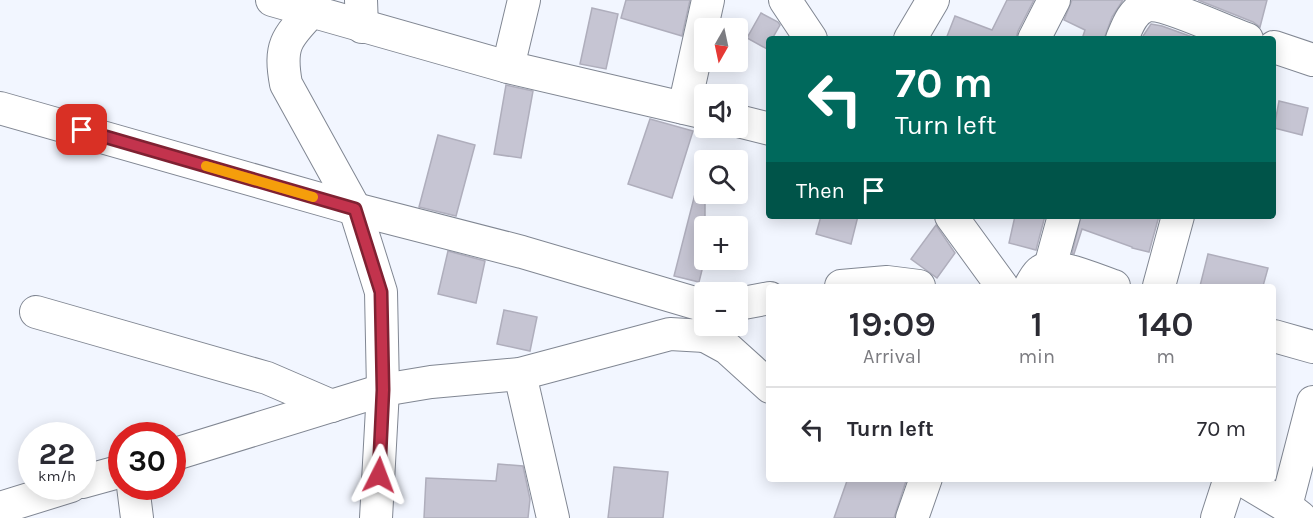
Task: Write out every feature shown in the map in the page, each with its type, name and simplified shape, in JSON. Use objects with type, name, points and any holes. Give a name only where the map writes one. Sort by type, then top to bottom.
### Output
[{"type":"street","points":[[272,0],[311,12],[362,14],[508,67],[694,110]]},
{"type":"street","points":[[508,67],[524,0]]},
{"type":"street","points":[[698,84],[708,0]]},
{"type":"street","points":[[912,36],[933,0]]},
{"type":"street","points":[[1036,36],[1054,0]]},
{"type":"street","points":[[1123,36],[1130,19],[1145,6],[1164,3],[1233,36]]},
{"type":"street","points":[[311,12],[291,32],[284,48],[286,84],[355,209],[381,292],[383,390],[376,518]]},
{"type":"street","points":[[1276,48],[1313,60]]},
{"type":"street","points":[[0,108],[355,209],[522,252],[694,318]]},
{"type":"street","points":[[748,124],[766,128]]},
{"type":"street","points":[[953,219],[999,284]]},
{"type":"street","points":[[1040,277],[1063,219]]},
{"type":"street","points":[[1160,284],[1177,219]]},
{"type":"street","points":[[1040,277],[1063,270],[1108,284]]},
{"type":"street","points":[[864,284],[887,282],[903,284]]},
{"type":"street","points":[[748,302],[766,299]]},
{"type":"street","points":[[36,312],[267,378],[332,406]]},
{"type":"street","points":[[186,451],[383,390],[431,382],[520,374],[694,327]]},
{"type":"street","points":[[717,336],[766,383]]},
{"type":"street","points":[[1276,337],[1313,347]]},
{"type":"street","points":[[520,374],[553,518]]},
{"type":"street","points":[[1245,482],[1293,512],[1313,402]]},
{"type":"street","points":[[912,518],[925,482]]},
{"type":"street","points":[[1217,518],[1229,482]]},
{"type":"street","points":[[134,500],[136,518]]},
{"type":"building","points":[[626,0],[690,0],[682,36],[621,18]]},
{"type":"building","points":[[1007,0],[1034,0],[1017,36],[947,36],[955,16],[992,30]]},
{"type":"building","points":[[1072,0],[1123,0],[1112,17],[1105,36],[1083,36],[1085,30],[1064,20]]},
{"type":"building","points":[[1198,0],[1267,0],[1260,27]]},
{"type":"building","points":[[592,8],[618,14],[606,69],[580,64]]},
{"type":"building","points":[[761,13],[780,25],[774,36],[766,36],[766,48],[748,39]]},
{"type":"building","points":[[1151,24],[1190,36],[1143,36]]},
{"type":"building","points":[[506,85],[533,91],[521,158],[494,154]]},
{"type":"building","points":[[1279,101],[1308,108],[1302,135],[1276,128]]},
{"type":"building","points":[[650,119],[693,131],[672,198],[628,184]]},
{"type":"building","points":[[438,135],[475,145],[456,216],[419,207]]},
{"type":"building","points":[[694,198],[694,204],[705,204],[705,216],[694,216],[694,270],[702,270],[699,282],[674,276]]},
{"type":"building","points":[[820,219],[857,219],[851,244],[816,234]]},
{"type":"building","points":[[1014,219],[1044,219],[1036,250],[1009,243]]},
{"type":"building","points":[[1080,219],[1158,219],[1149,252],[1082,229],[1074,254],[1072,253]]},
{"type":"building","points":[[936,225],[955,253],[937,278],[911,259]]},
{"type":"building","points":[[448,251],[485,261],[476,303],[438,294]]},
{"type":"building","points":[[1208,254],[1268,268],[1264,284],[1200,284]]},
{"type":"building","points":[[504,310],[537,317],[530,351],[497,344]]},
{"type":"building","points":[[498,464],[523,466],[530,499],[528,518],[424,518],[426,478],[496,481]]},
{"type":"building","points":[[614,467],[668,472],[663,518],[608,518]]},
{"type":"building","points":[[847,482],[906,482],[894,518],[834,518]]},
{"type":"slow traffic","points":[[206,166],[313,197]]},
{"type":"route","points":[[82,130],[355,209],[381,292],[383,390],[379,475]]}]
